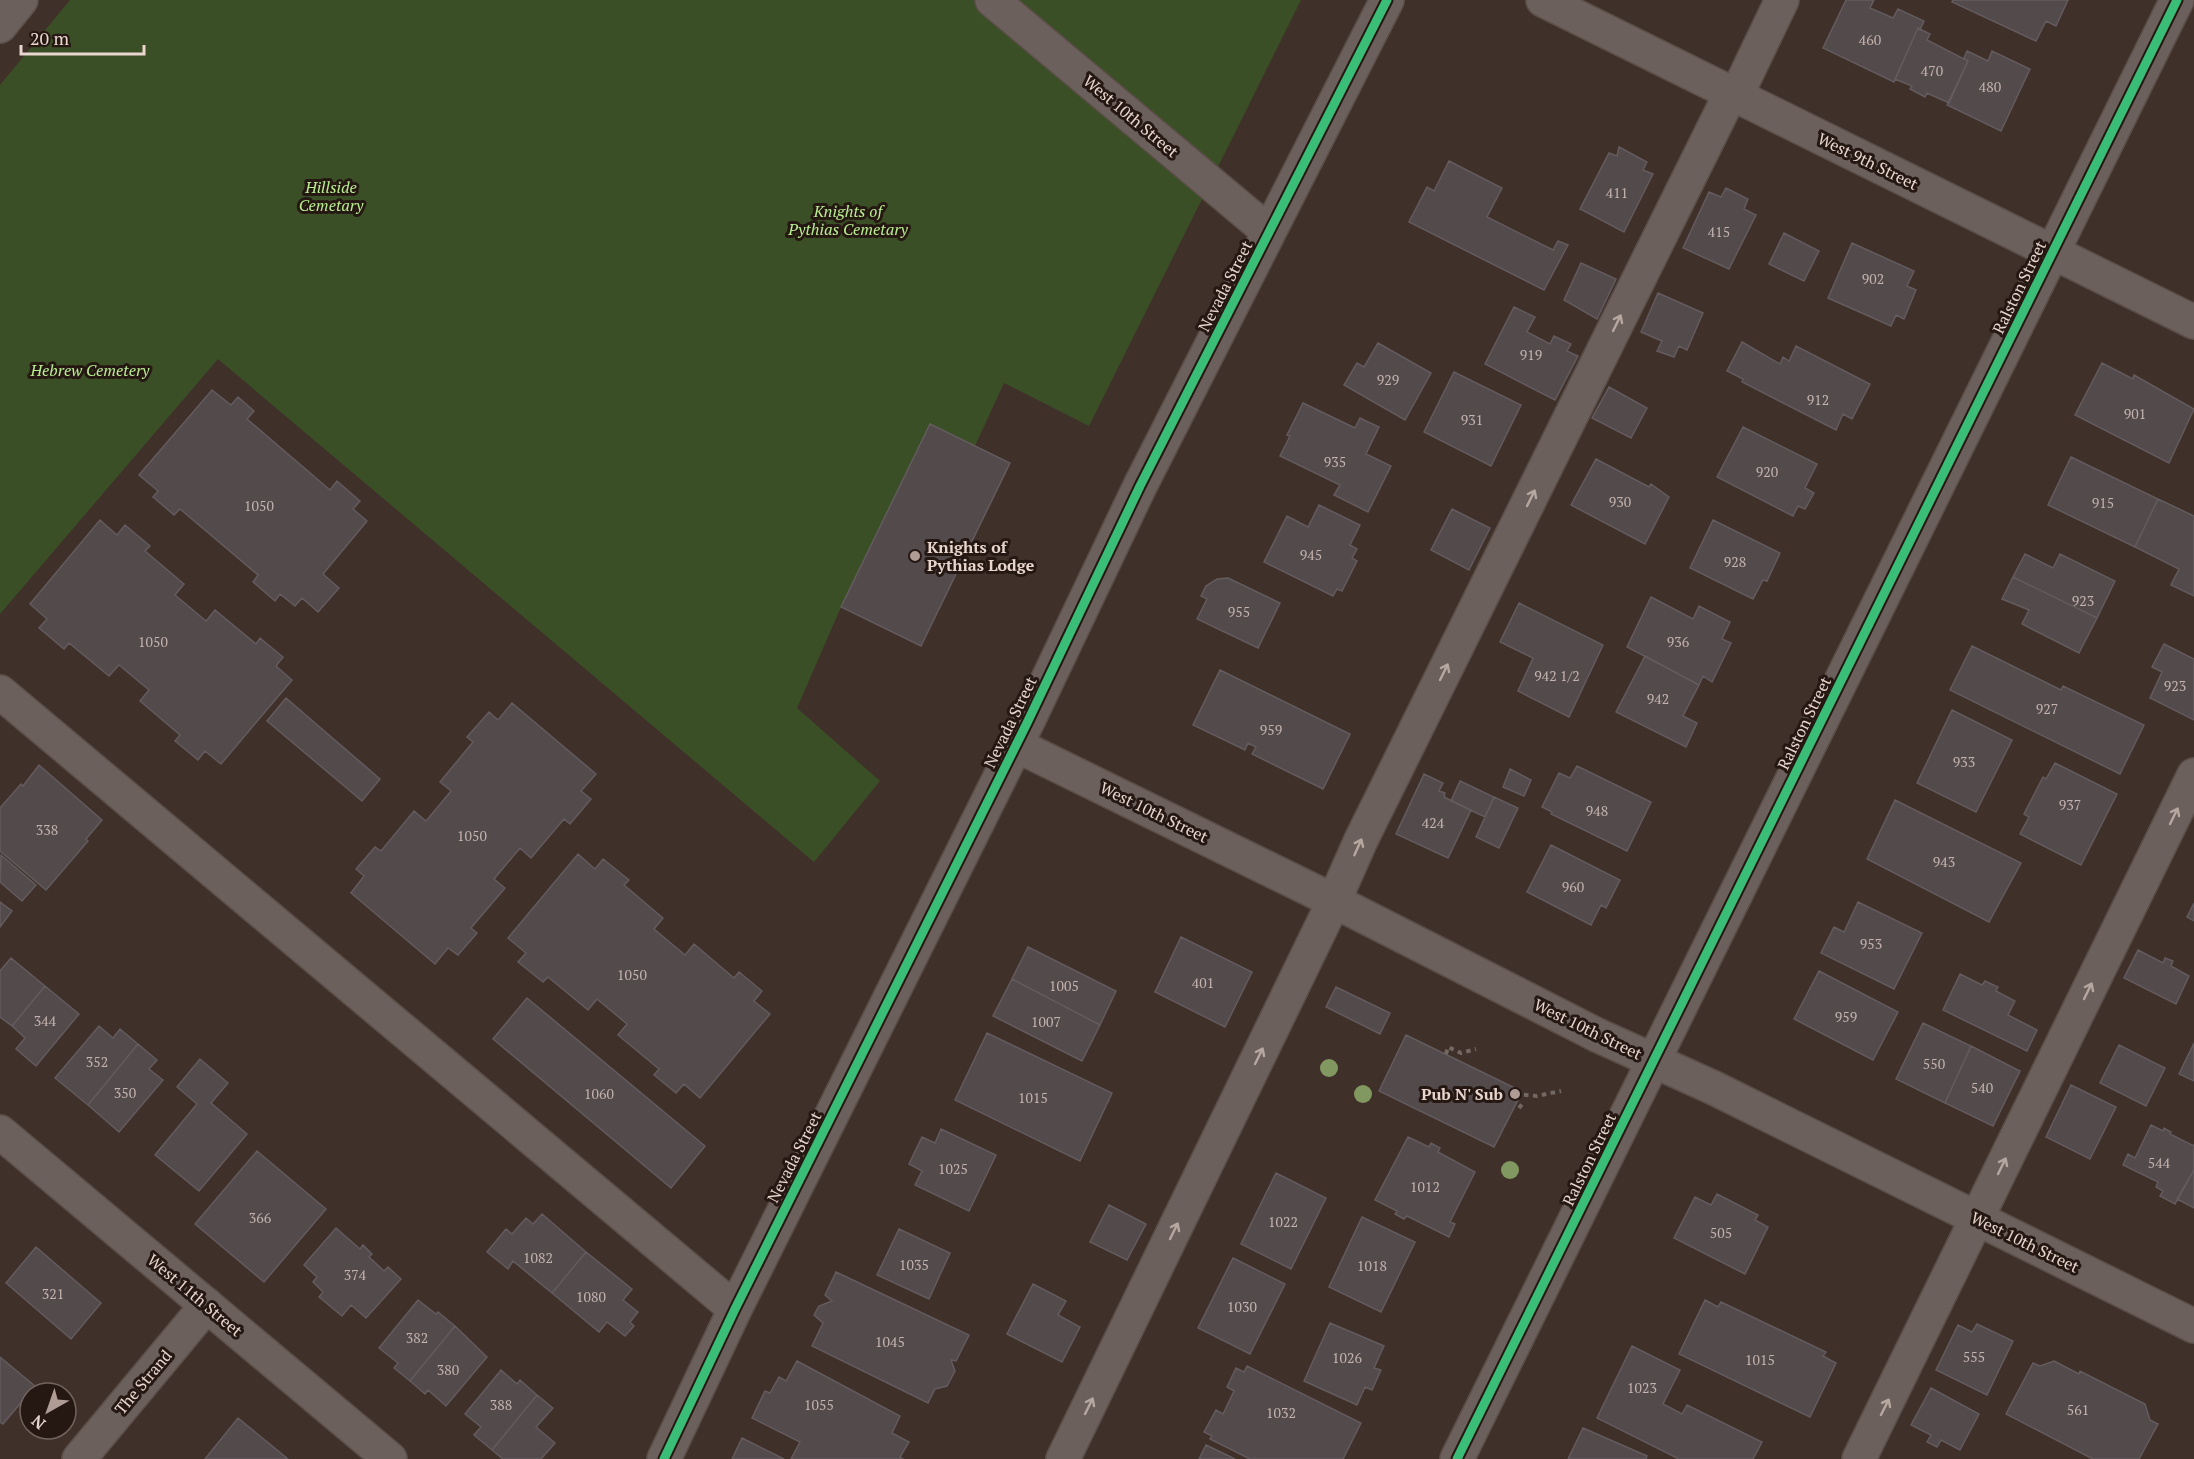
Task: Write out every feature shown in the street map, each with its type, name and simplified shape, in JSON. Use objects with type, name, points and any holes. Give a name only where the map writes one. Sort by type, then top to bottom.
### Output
[{"type":"street","points":[[0,26],[21,0]]},
{"type":"street","name":"West 10th Street","points":[[992,0],[1269,232]]},
{"type":"street","name":"Nevada Street","points":[[664,1459],[735,1309],[1016,745],[1140,486],[1387,0]]},
{"type":"street","name":"West 9th Street","points":[[1543,0],[2194,322]]},
{"type":"street","points":[[1063,1459],[1335,901],[1361,840],[1782,0]]},
{"type":"street","name":"Ralston Street","points":[[1457,1459],[2177,0]]},
{"type":"street","points":[[0,692],[735,1309]]},
{"type":"street","name":"West 10th Street","points":[[1016,745],[1335,901],[1597,1035],[1654,1060],[2194,1326]]},
{"type":"street","points":[[1859,1459],[2194,775]]},
{"type":"street","name":"West 11th Street","points":[[0,1132],[390,1459]]},
{"type":"street","name":"The Strand","points":[[79,1459],[207,1305]]},
{"type":"path","points":[[1446,1054],[1449,1047],[1461,1053],[1476,1049]]},
{"type":"path","points":[[1515,1094],[1537,1096],[1561,1091]]},
{"type":"green space","points":[[70,0],[1301,0],[1089,426],[1004,383],[975,446],[930,424],[841,607],[797,708],[880,781],[814,862],[218,359],[0,614],[0,85]]},
{"type":"building","points":[[1846,0],[1874,0],[1870,8],[1893,18],[1898,9],[1924,21],[1920,30],[1918,28],[1894,82],[1823,48]]},
{"type":"building","points":[[1953,0],[2068,0],[2056,26],[2046,21],[2036,41],[1952,2]]},
{"type":"building","points":[[1918,28],[1930,34],[1927,40],[1968,61],[1949,103],[1927,93],[1925,97],[1910,89],[1912,86],[1895,79]]},
{"type":"building","points":[[1967,51],[1988,61],[1992,51],[2030,69],[2001,131],[1947,105],[1968,61],[1964,58]]},
{"type":"building","points":[[1619,147],[1647,162],[1643,170],[1653,174],[1624,232],[1580,209],[1609,153],[1617,156]]},
{"type":"building","points":[[1449,161],[1502,188],[1487,217],[1553,250],[1558,241],[1568,245],[1544,290],[1409,222],[1427,187],[1434,191]]},
{"type":"building","points":[[1726,188],[1748,199],[1744,209],[1756,215],[1729,269],[1683,248],[1709,192],[1721,197]]},
{"type":"building","points":[[1784,233],[1819,251],[1804,281],[1769,264]]},
{"type":"building","points":[[1852,243],[1914,271],[1907,286],[1916,290],[1904,319],[1896,315],[1891,326],[1828,298]]},
{"type":"building","points":[[1581,263],[1616,279],[1597,319],[1564,300]]},
{"type":"building","points":[[1658,293],[1703,313],[1687,350],[1679,346],[1674,357],[1657,351],[1662,341],[1641,332]]},
{"type":"building","points":[[1514,307],[1535,317],[1527,332],[1550,344],[1554,336],[1571,344],[1567,351],[1578,356],[1555,400],[1485,364]]},
{"type":"building","points":[[1742,342],[1780,364],[1783,357],[1789,361],[1796,346],[1870,384],[1852,419],[1843,414],[1836,430],[1742,382],[1743,379],[1727,371]]},
{"type":"building","points":[[1378,343],[1431,373],[1405,420],[1344,385],[1357,363],[1364,367]]},
{"type":"building","points":[[2102,363],[2133,379],[2134,375],[2194,409],[2169,463],[2075,415]]},
{"type":"building","points":[[1454,372],[1521,405],[1491,466],[1424,432]]},
{"type":"building","points":[[1609,387],[1647,408],[1631,438],[1592,418]]},
{"type":"building","points":[[212,390],[231,405],[238,397],[254,411],[247,419],[330,490],[337,481],[360,501],[353,509],[367,521],[323,574],[339,588],[318,612],[302,598],[295,606],[280,594],[275,601],[253,582],[258,575],[180,509],[174,515],[153,497],[158,491],[139,475]]},
{"type":"building","points":[[1303,403],[1355,428],[1360,418],[1379,427],[1366,454],[1391,466],[1368,512],[1334,495],[1340,485],[1280,456],[1290,436],[1287,435]]},
{"type":"building","name":"Knights of Pythias Lodge","points":[[930,424],[1010,463],[921,646],[841,607]]},
{"type":"building","points":[[1743,427],[1817,464],[1805,488],[1814,493],[1805,509],[1798,506],[1793,516],[1717,477]]},
{"type":"building","points":[[2071,457],[2158,499],[2135,547],[2048,505]]},
{"type":"building","points":[[1596,459],[1649,487],[1651,484],[1669,497],[1645,544],[1571,505]]},
{"type":"building","points":[[2158,499],[2194,516],[2194,596],[2171,585],[2179,569],[2135,547]]},
{"type":"building","points":[[1319,505],[1360,525],[1350,545],[1357,549],[1352,558],[1357,561],[1342,591],[1337,589],[1333,596],[1264,562],[1287,516],[1308,527]]},
{"type":"building","points":[[1452,509],[1490,528],[1469,570],[1431,550]]},
{"type":"building","points":[[100,520],[117,535],[125,525],[150,546],[145,551],[184,584],[175,595],[206,621],[215,610],[256,644],[260,638],[283,657],[276,666],[292,680],[221,764],[205,751],[198,760],[175,741],[180,735],[140,701],[149,690],[119,665],[109,676],[69,643],[64,649],[39,628],[47,619],[30,604]]},
{"type":"building","points":[[1713,520],[1780,553],[1767,581],[1763,580],[1753,599],[1690,568]]},
{"type":"building","points":[[2025,554],[2053,568],[2060,554],[2115,581],[2097,618],[2013,577]]},
{"type":"building","points":[[2013,577],[2097,618],[2079,653],[2022,624],[2029,610],[2002,599]]},
{"type":"building","points":[[1228,578],[1280,603],[1258,648],[1197,619],[1207,599],[1201,596],[1206,586],[1217,579]]},
{"type":"building","points":[[1651,597],[1693,619],[1699,606],[1730,622],[1722,639],[1731,643],[1712,682],[1703,676],[1699,685],[1627,647]]},
{"type":"building","points":[[1519,603],[1603,645],[1569,717],[1518,691],[1533,658],[1500,642]]},
{"type":"building","points":[[2164,644],[2194,659],[2194,720],[2150,698],[2162,672],[2152,667]]},
{"type":"building","points":[[1972,646],[2061,690],[2063,686],[2144,725],[2120,774],[1950,690]]},
{"type":"building","points":[[1645,656],[1699,685],[1683,716],[1697,723],[1686,747],[1616,712]]},
{"type":"building","points":[[1220,670],[1350,734],[1323,789],[1252,754],[1256,747],[1248,743],[1245,750],[1193,725]]},
{"type":"building","points":[[286,698],[380,779],[362,801],[267,721]]},
{"type":"building","points":[[512,703],[596,774],[581,791],[591,799],[570,824],[564,819],[531,858],[520,848],[494,879],[505,888],[471,928],[477,933],[458,955],[448,948],[435,964],[351,893],[364,876],[356,869],[375,847],[381,851],[414,811],[426,821],[451,791],[440,782],[473,742],[467,737],[489,712],[498,720]]},
{"type":"building","points":[[1952,710],[2012,740],[1976,812],[1917,783]]},
{"type":"building","points":[[2055,763],[2117,794],[2081,865],[2020,834],[2029,817],[2024,814],[2043,777],[2046,779]]},
{"type":"building","points":[[39,765],[102,820],[86,839],[88,841],[46,890],[0,851],[0,808],[21,784],[23,786]]},
{"type":"building","points":[[1577,766],[1651,802],[1627,851],[1551,814],[1552,812],[1542,807],[1559,773],[1570,778]]},
{"type":"building","points":[[1510,769],[1531,780],[1524,796],[1503,787]]},
{"type":"building","points":[[1424,774],[1443,783],[1439,791],[1445,793],[1444,797],[1471,810],[1448,858],[1396,834]]},
{"type":"building","points":[[1460,781],[1494,797],[1485,817],[1451,801]]},
{"type":"building","points":[[1494,797],[1518,808],[1499,848],[1476,837]]},
{"type":"building","points":[[1895,800],[2021,863],[1989,922],[1867,859]]},
{"type":"building","points":[[1551,845],[1620,880],[1606,908],[1601,905],[1591,925],[1527,892]]},
{"type":"building","points":[[578,854],[595,869],[603,859],[629,880],[624,885],[663,918],[654,929],[685,955],[694,944],[734,978],[739,972],[762,991],[754,1001],[770,1014],[700,1098],[684,1084],[676,1093],[654,1075],[659,1069],[618,1035],[627,1024],[597,999],[588,1010],[548,977],[543,982],[518,962],[526,953],[508,938]]},
{"type":"building","points":[[1,855],[36,885],[22,901],[0,882]]},
{"type":"building","points":[[0,902],[12,911],[0,927]]},
{"type":"building","points":[[1858,902],[1922,933],[1894,989],[1821,953],[1834,927],[1844,932]]},
{"type":"building","points":[[2194,903],[2194,921],[2187,917]]},
{"type":"building","points":[[1181,937],[1252,972],[1225,1027],[1155,992]]},
{"type":"building","points":[[1028,947],[1116,991],[1100,1025],[1012,979]]},
{"type":"building","points":[[2138,950],[2163,963],[2165,958],[2173,961],[2171,966],[2189,976],[2176,1004],[2124,978]]},
{"type":"building","points":[[11,958],[45,986],[12,1026],[0,1017],[0,971]]},
{"type":"building","points":[[1819,971],[1898,1012],[1873,1060],[1794,1019]]},
{"type":"building","points":[[1960,974],[1982,985],[1985,981],[1998,987],[1996,991],[2015,1001],[2008,1015],[2037,1030],[2027,1051],[1943,1010]]},
{"type":"building","points":[[1012,979],[1100,1025],[1082,1061],[993,1016]]},
{"type":"building","points":[[45,986],[79,1014],[36,1066],[16,1049],[25,1038],[12,1026]]},
{"type":"building","points":[[1336,987],[1390,1013],[1380,1034],[1326,1007]]},
{"type":"building","points":[[527,998],[705,1146],[671,1188],[493,1039]]},
{"type":"building","points":[[1923,1023],[1971,1046],[1945,1103],[1896,1079]]},
{"type":"building","points":[[99,1026],[113,1038],[120,1029],[138,1044],[88,1105],[55,1078]]},
{"type":"building","points":[[987,1033],[1112,1093],[1080,1161],[955,1100]]},
{"type":"building","points":[[1406,1035],[1513,1087],[1518,1100],[1494,1147],[1379,1091]]},
{"type":"building","points":[[2194,1043],[2194,1081],[2179,1074]]},
{"type":"building","points":[[138,1044],[157,1060],[149,1069],[163,1080],[119,1132],[88,1105]]},
{"type":"building","points":[[2119,1045],[2165,1068],[2146,1106],[2100,1083]]},
{"type":"building","points":[[1971,1046],[2020,1071],[1993,1126],[1945,1103]]},
{"type":"building","points":[[200,1059],[228,1083],[211,1103],[247,1134],[199,1191],[155,1155],[197,1104],[177,1087]]},
{"type":"building","points":[[2071,1085],[2116,1107],[2090,1159],[2046,1137]]},
{"type":"building","points":[[2151,1125],[2163,1131],[2164,1128],[2171,1132],[2170,1134],[2194,1146],[2194,1170],[2175,1204],[2160,1196],[2163,1191],[2156,1187],[2158,1182],[2123,1165],[2128,1154],[2135,1158]]},
{"type":"building","points":[[941,1129],[996,1155],[969,1211],[915,1185],[922,1171],[909,1164],[922,1137],[935,1143]]},
{"type":"building","points":[[1408,1137],[1429,1147],[1431,1143],[1440,1148],[1438,1152],[1475,1172],[1450,1222],[1455,1224],[1449,1237],[1407,1216],[1404,1219],[1395,1214],[1397,1211],[1375,1200]]},
{"type":"building","points":[[257,1151],[326,1209],[264,1282],[195,1224]]},
{"type":"building","points":[[2194,1170],[2194,1208],[2177,1199]]},
{"type":"building","points":[[1276,1173],[1326,1198],[1291,1269],[1241,1244]]},
{"type":"building","points":[[1717,1194],[1758,1215],[1755,1220],[1768,1227],[1745,1274],[1674,1238],[1695,1197],[1711,1205]]},
{"type":"building","points":[[1109,1205],[1146,1224],[1127,1260],[1090,1242]]},
{"type":"building","points":[[542,1214],[586,1252],[552,1293],[513,1261],[508,1269],[487,1252],[506,1229],[512,1234],[526,1218],[533,1224]]},
{"type":"building","points":[[1362,1217],[1415,1242],[1381,1312],[1329,1287]]},
{"type":"building","points":[[336,1228],[360,1249],[363,1245],[372,1254],[369,1257],[384,1271],[388,1267],[401,1279],[366,1318],[351,1305],[342,1316],[319,1297],[323,1292],[313,1282],[317,1277],[304,1265]]},
{"type":"building","points":[[899,1229],[950,1253],[929,1299],[877,1275]]},
{"type":"building","points":[[36,1247],[101,1303],[71,1339],[6,1283]]},
{"type":"building","points":[[586,1252],[632,1289],[623,1300],[638,1312],[630,1322],[634,1326],[625,1336],[607,1322],[599,1332],[552,1293]]},
{"type":"building","points":[[1233,1258],[1285,1284],[1250,1354],[1198,1328]]},
{"type":"building","points":[[836,1272],[969,1335],[956,1361],[951,1360],[955,1371],[947,1386],[935,1389],[928,1403],[812,1346],[823,1323],[814,1315],[819,1306],[832,1301],[825,1295]]},
{"type":"building","points":[[1033,1284],[1066,1301],[1058,1315],[1080,1327],[1062,1362],[1007,1334]]},
{"type":"building","points":[[418,1300],[455,1326],[410,1381],[394,1368],[398,1363],[379,1348]]},
{"type":"building","points":[[1705,1300],[1718,1307],[1721,1302],[1826,1352],[1823,1356],[1836,1363],[1810,1417],[1679,1354]]},
{"type":"building","points":[[1330,1323],[1384,1346],[1374,1368],[1381,1370],[1372,1390],[1365,1387],[1357,1405],[1304,1381]]},
{"type":"building","points":[[1977,1324],[2013,1341],[1987,1395],[1936,1370],[1958,1325],[1972,1332]]},
{"type":"building","points":[[455,1326],[487,1357],[446,1406],[428,1390],[425,1394],[410,1381]]},
{"type":"building","points":[[1632,1346],[1680,1370],[1663,1404],[1682,1414],[1687,1405],[1762,1442],[1753,1459],[1679,1459],[1597,1418]]},
{"type":"building","points":[[0,1357],[29,1381],[18,1381],[18,1406],[3,1424],[0,1422]]},
{"type":"building","points":[[797,1361],[900,1416],[892,1433],[909,1442],[900,1457],[903,1459],[791,1459],[800,1442],[752,1418],[765,1391],[770,1393],[779,1377],[786,1381]]},
{"type":"building","points":[[2054,1361],[2079,1374],[2080,1371],[2145,1404],[2150,1420],[2158,1424],[2139,1459],[2093,1459],[2006,1414],[2033,1363],[2040,1366]]},
{"type":"building","points":[[1247,1366],[1361,1423],[1343,1459],[1250,1459],[1210,1439],[1212,1436],[1204,1432],[1216,1410],[1223,1414],[1234,1391],[1227,1387],[1236,1368],[1244,1372]]},
{"type":"building","points":[[501,1370],[517,1384],[520,1380],[537,1395],[492,1450],[474,1435],[481,1427],[465,1414]]},
{"type":"building","points":[[1931,1388],[1979,1414],[1960,1450],[1941,1440],[1937,1447],[1927,1442],[1931,1435],[1911,1425]]},
{"type":"building","points":[[537,1395],[553,1408],[536,1427],[555,1443],[541,1459],[503,1459],[492,1450]]},
{"type":"building","points":[[238,1418],[288,1459],[205,1459]]},
{"type":"building","points":[[1583,1428],[1647,1456],[1646,1459],[1568,1459]]},
{"type":"building","points":[[742,1438],[784,1459],[732,1459]]},
{"type":"building","points":[[1206,1445],[1235,1459],[1199,1459]]},
{"type":"cycle path","points":[[664,1459],[735,1309],[1027,723],[1140,486],[1387,0]]},
{"type":"cycle path","points":[[1457,1459],[2177,0]]},
{"type":"place","name":"Knights of Pythias Lodge","points":[[915,556]]},
{"type":"place","name":"Pub N' Sub","points":[[1515,1094]]},
{"type":"park label","name":"Hillside Cemetary","points":[[331,196]]},
{"type":"park label","name":"Knights of Pythias Cemetary","points":[[848,220]]},
{"type":"park label","name":"Hebrew Cemetery","points":[[90,370]]}]
